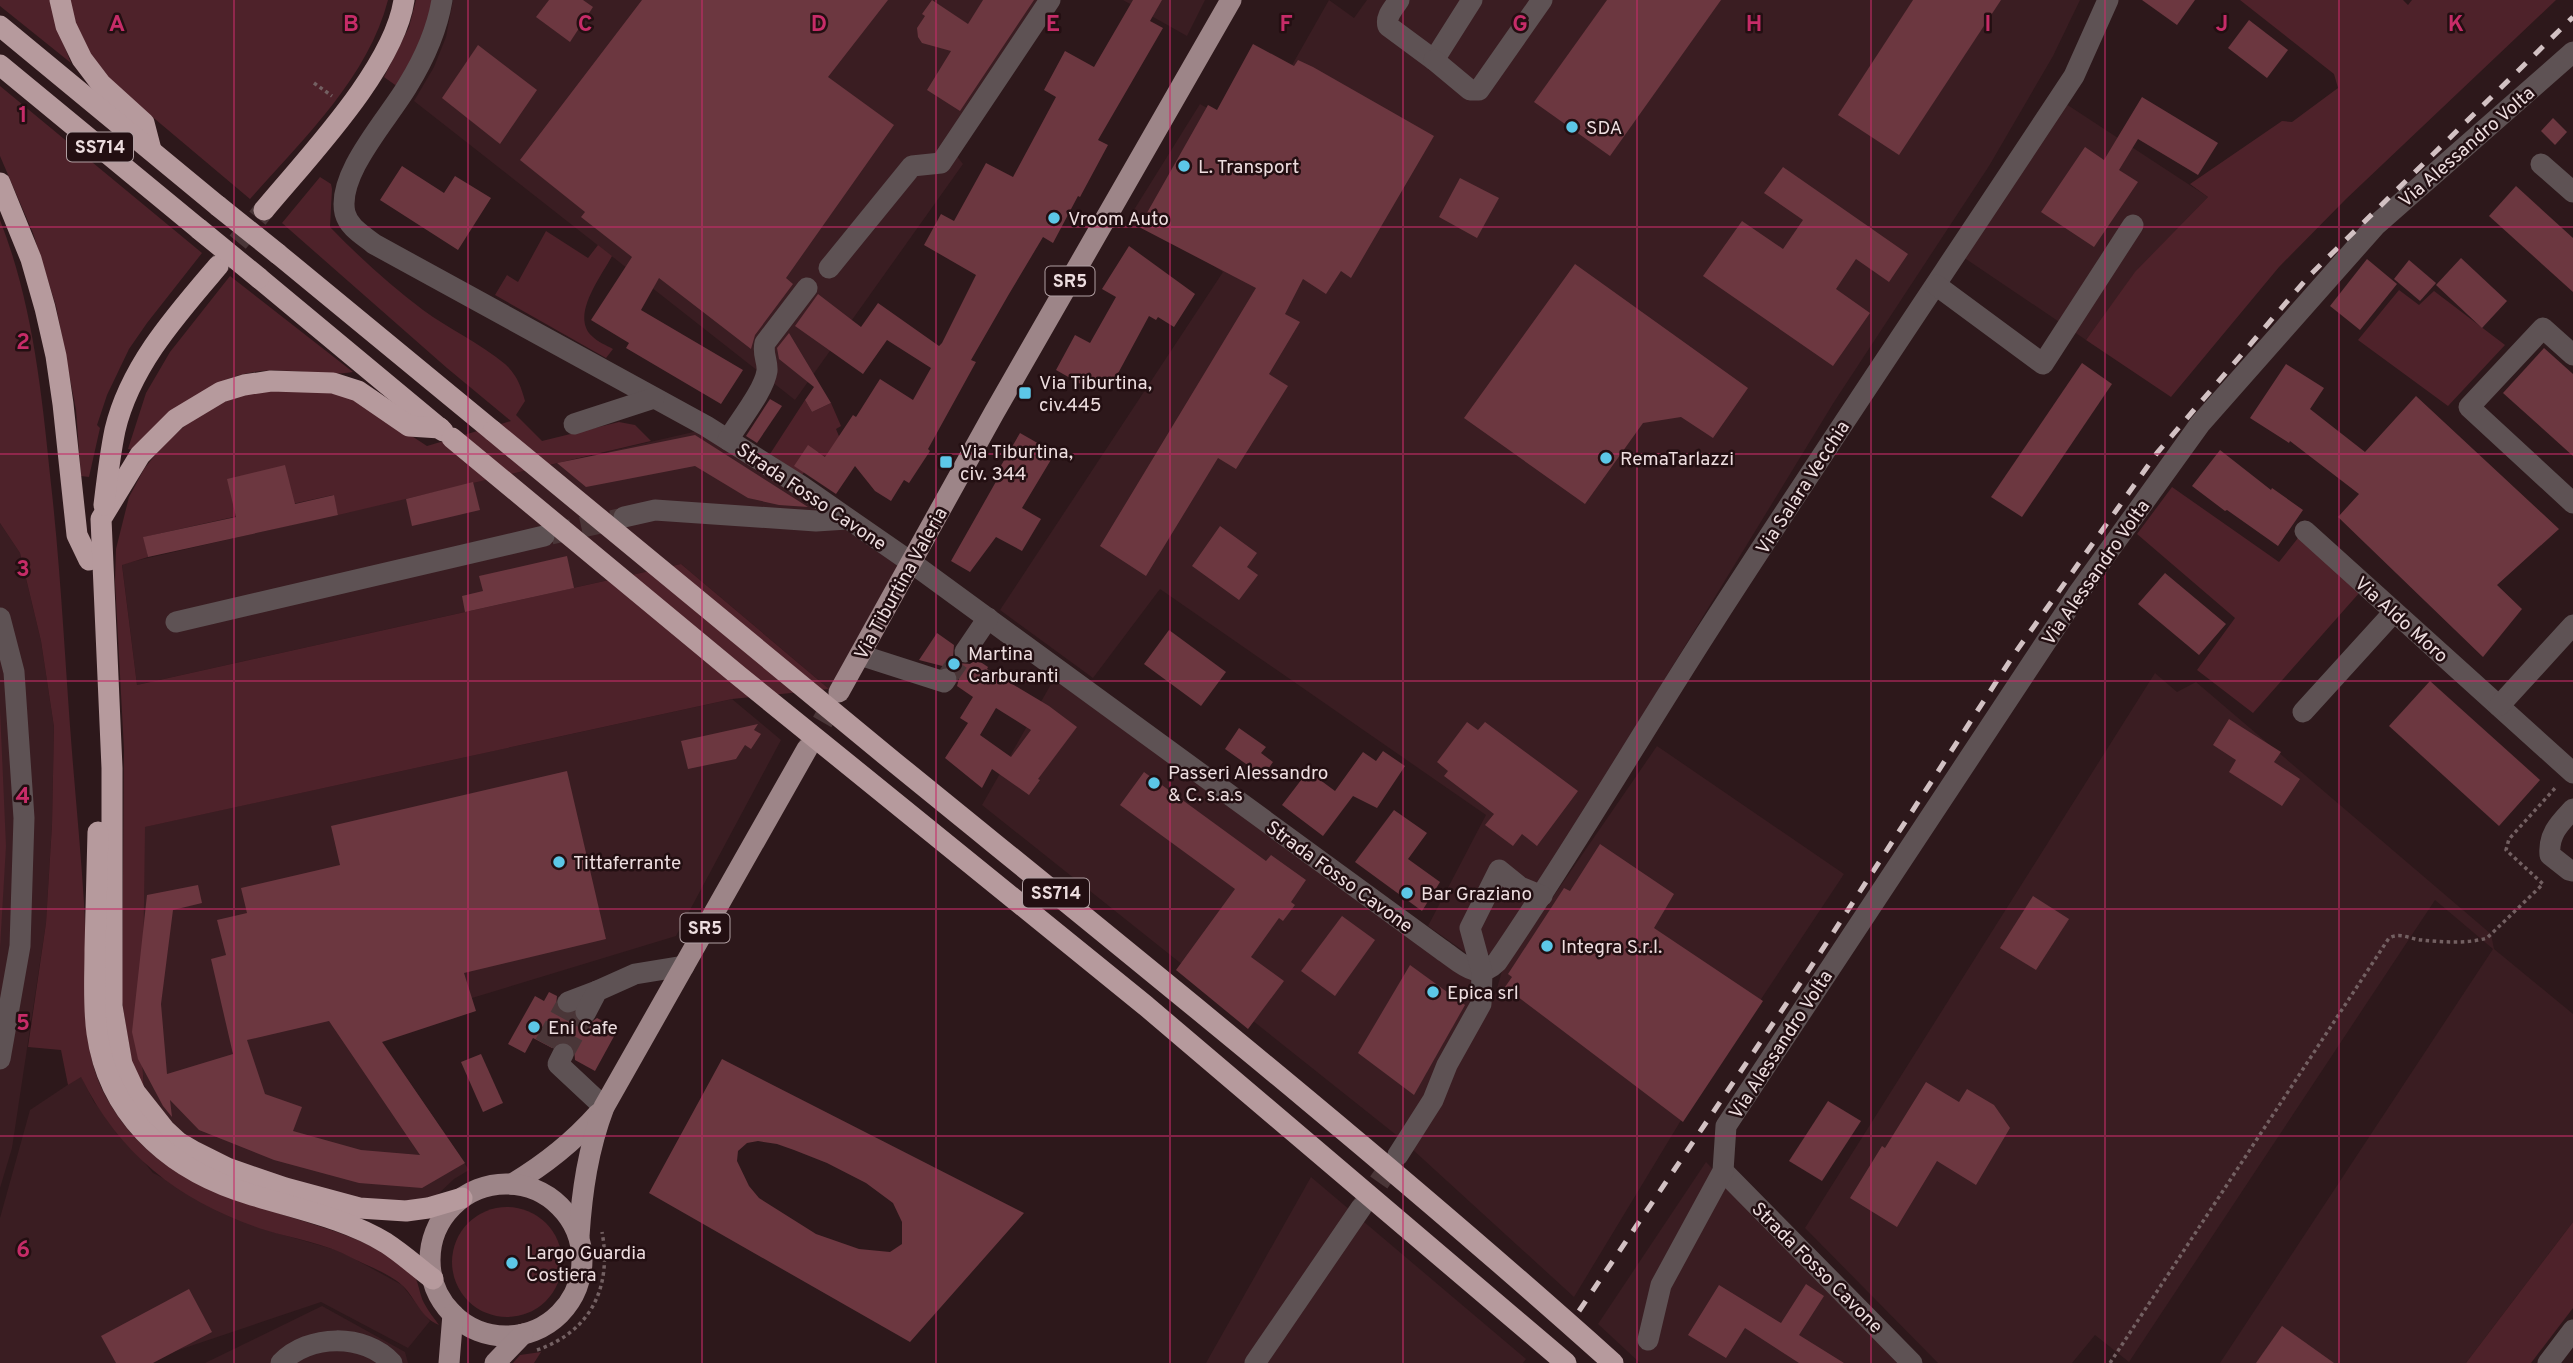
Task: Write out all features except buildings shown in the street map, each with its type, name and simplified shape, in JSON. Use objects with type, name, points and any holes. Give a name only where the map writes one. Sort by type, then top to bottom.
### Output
[{"type":"highway","points":[[60,0],[66,26],[82,58],[101,84],[144,123],[150,149]]},
{"type":"highway","points":[[264,210],[362,89],[392,37],[404,0]]},
{"type":"highway","name":"SS714","points":[[0,26],[811,694],[1170,985],[1544,1301],[1613,1363]]},
{"type":"highway","name":"SS714","points":[[0,65],[739,676],[1135,998],[1566,1363]]},
{"type":"highway","points":[[0,183],[30,260],[47,320],[63,404],[76,535],[89,560]]},
{"type":"highway","points":[[218,266],[158,342],[129,392],[115,430],[101,519],[89,560],[99,763],[95,1015],[101,1053],[114,1090],[146,1136],[188,1169],[236,1190],[368,1234],[402,1254],[433,1279]]},
{"type":"highway","points":[[446,433],[409,426],[358,391],[333,383],[271,381],[244,385],[221,392],[176,419],[141,455],[101,519],[112,768],[113,1006],[117,1045],[128,1079],[144,1106],[178,1142],[244,1174],[312,1196],[382,1211],[428,1208],[462,1198]]},
{"type":"main road","name":"Via Tiburtina Valeria","points":[[839,692],[994,412],[1231,0]]},
{"type":"main road","name":"SR5","points":[[525,1343],[485,1333],[468,1325],[444,1304],[433,1279],[430,1257],[435,1234],[446,1214],[462,1198],[477,1189],[512,1184],[534,1171],[587,1127],[604,1107],[807,750]]},
{"type":"main road","name":"SR5","points":[[495,1363],[552,1321],[573,1298],[581,1278],[583,1257],[579,1236],[588,1157],[604,1107]]},
{"type":"main road","name":"SR5","points":[[512,1184],[541,1192],[554,1200],[565,1210],[579,1236]]},
{"type":"main road","points":[[449,1363],[453,1314]]},
{"type":"street","name":"Strada Fosso Cavone","points":[[442,0],[434,30],[409,85],[352,170],[344,197],[345,213],[351,226],[374,244],[728,440],[912,563],[1442,950],[1470,969],[1485,971]]},
{"type":"street","points":[[829,268],[912,166],[941,163],[1050,0]]},
{"type":"street","points":[[1399,0],[1389,14],[1388,26],[1470,90],[1479,90],[1542,0]]},
{"type":"street","points":[[1434,60],[1472,0]]},
{"type":"street","name":"Via Salara Vecchia","points":[[1485,971],[1497,962],[1542,897],[1581,830],[1714,621],[2074,76],[2108,0]]},
{"type":"street","name":"Via Alessandro Volta","points":[[1723,1171],[1726,1126],[2077,594],[2200,424],[2376,225],[2573,52]]},
{"type":"street","points":[[2541,164],[2573,192]]},
{"type":"street","points":[[1936,285],[2043,364],[2133,225]]},
{"type":"street","points":[[728,440],[764,382],[767,368],[763,352],[765,343],[807,288]]},
{"type":"street","points":[[2573,355],[2543,328],[2469,407],[2573,503]]},
{"type":"street","points":[[574,424],[654,398]]},
{"type":"street","points":[[624,517],[655,510],[816,521],[847,519]]},
{"type":"street","name":"Via Aldo Moro","points":[[2305,531],[2572,772]]},
{"type":"street","points":[[176,622],[544,536]]},
{"type":"street","points":[[2303,712],[2394,612]]},
{"type":"street","points":[[0,618],[14,672],[24,818],[20,946],[0,1059]]},
{"type":"street","points":[[965,652],[988,618]]},
{"type":"street","points":[[2499,706],[2573,625]]},
{"type":"street","points":[[860,654],[944,682],[946,679]]},
{"type":"street","points":[[2573,808],[2549,841],[2550,855],[2573,871]]},
{"type":"street","points":[[1398,1154],[1433,1100],[1447,1065],[1482,1004],[1485,971],[1470,928],[1499,870],[1520,887],[1542,897]]},
{"type":"street","points":[[577,1007],[597,991],[635,974],[684,967]]},
{"type":"street","points":[[555,1054],[604,1107]]},
{"type":"street","name":"Strada Fosso Cavone","points":[[1723,1171],[1912,1363]]},
{"type":"street","points":[[1648,1340],[1661,1285],[1723,1171]]},
{"type":"street","points":[[1255,1363],[1361,1208]]},
{"type":"street","points":[[2548,1363],[2573,1330]]},
{"type":"street","points":[[281,1363],[289,1354],[305,1345],[340,1341],[366,1346],[392,1363]]},
{"type":"path","points":[[2110,1363],[2389,938],[2397,935],[2434,941],[2477,941],[2487,937],[2543,884],[2506,850],[2509,839],[2572,772]]},
{"type":"path","points":[[525,1343],[540,1349],[564,1338],[583,1321],[593,1307],[605,1273],[606,1253],[601,1229]]},
{"type":"shaded area","points":[[0,0],[51,0],[71,63],[0,6]]},
{"type":"shaded area","points":[[70,0],[388,0],[378,29],[349,82],[311,131],[250,199],[111,82],[88,51],[76,24]]},
{"type":"shaded area","points":[[416,0],[436,0],[432,18],[398,87],[384,77],[409,27]]},
{"type":"shaded area","points":[[453,0],[1060,0],[956,155],[963,164],[795,400],[414,101],[434,67],[446,37]]},
{"type":"shaded area","points":[[1123,0],[1205,0],[1187,36]]},
{"type":"shaded area","points":[[1329,0],[1354,18],[1367,0],[2080,0],[2053,56],[1989,166],[1834,402],[1663,682],[1589,810],[1498,951],[1475,959],[1428,926],[1486,815],[1160,589],[1093,678],[1000,610],[1223,272],[1132,213],[1200,104],[1253,134]]},
{"type":"shaded area","points":[[2240,0],[2403,0],[2408,5],[2412,0],[2556,0],[2346,199],[2279,267],[2171,397],[2086,340],[2135,272],[2208,197],[2190,184],[2282,121],[2292,122],[2338,88],[2334,74]]},
{"type":"shaded area","points":[[0,86],[202,253],[129,349],[107,395],[97,425],[100,428],[89,477],[81,476],[76,410],[56,306],[33,233],[0,156]]},
{"type":"shaded area","points":[[2063,102],[2208,197],[2136,272],[2086,340],[1963,257]]},
{"type":"shaded area","points":[[320,177],[331,184],[332,189],[330,227],[411,300],[509,368],[518,381],[525,401],[516,415],[542,441],[619,422],[635,425],[651,441],[338,515],[333,495],[144,537],[148,557],[122,565],[137,685],[681,564],[829,689],[732,699],[145,827],[142,1056],[144,1094],[133,1068],[122,1002],[124,750],[115,581],[116,549],[129,497],[144,469],[163,445],[194,418],[212,406],[255,391],[333,392],[352,397],[427,446],[511,421],[282,223]]},
{"type":"shaded area","points":[[0,220],[21,284],[44,417],[58,551],[83,884],[86,1027],[96,1074],[106,1097],[126,1127],[148,1151],[201,1185],[336,1232],[382,1252],[412,1273],[424,1303],[439,1325],[423,1313],[403,1286],[386,1274],[342,1253],[235,1219],[180,1190],[156,1173],[115,1131],[81,1077],[68,1085],[61,1050],[28,1047],[46,923],[54,727],[41,641],[20,553],[0,523]]},
{"type":"shaded area","points":[[546,231],[588,258],[598,245],[612,256],[589,297],[584,319],[586,329],[593,337],[613,349],[606,358],[495,295],[507,275],[518,282]]},
{"type":"shaded area","points":[[230,276],[353,372],[330,374],[272,370],[223,381],[192,399],[137,451],[128,449],[146,393],[170,352]]},
{"type":"shaded area","points":[[2399,290],[2419,305],[2434,291],[2505,345],[2448,406],[2358,340]]},
{"type":"shaded area","points":[[805,400],[812,412],[831,403],[841,426],[836,429],[851,465],[843,469],[818,452],[802,475],[770,454]]},
{"type":"shaded area","points":[[702,430],[898,566],[829,689],[681,564],[137,685],[122,564]]},
{"type":"shaded area","points":[[2172,487],[2279,562],[2298,538],[2360,592],[2253,713],[2197,670],[2235,618],[2137,534]]},
{"type":"shaded area","points":[[0,523],[20,553],[41,641],[54,727],[46,923],[12,1148],[0,1188]]},
{"type":"shaded area","points":[[2155,673],[2177,692],[2196,682],[2491,934],[2494,949],[2573,1014],[2573,1222],[2466,1363],[2220,1363],[2493,949],[2435,900],[2129,1362],[2095,1335],[2072,1363],[1938,1363],[1805,1228]]},
{"type":"shaded area","points":[[1054,679],[1495,995],[1502,971],[1657,746],[1844,874],[1683,1117],[1574,1297],[1400,1138],[982,805]]},
{"type":"shaded area","points":[[732,699],[781,740],[676,936],[373,1028],[469,1170],[454,1179],[435,1197],[419,1202],[363,1201],[230,1161],[181,1133],[144,1094],[144,827]]},
{"type":"shaded area","points":[[0,709],[6,846],[0,948]]},
{"type":"shaded area","points":[[81,1076],[94,1102],[153,1173],[263,1229],[340,1251],[402,1285],[430,1321],[408,1348],[321,1302],[140,1363],[0,1363],[0,1218],[30,1110]]},
{"type":"shaded area","points":[[1706,1162],[1902,1363],[1640,1363],[1598,1324]]},
{"type":"shaded area","points":[[1311,1177],[1526,1359],[1523,1363],[1206,1363]]},
{"type":"shaded area","points":[[507,1207],[528,1211],[546,1223],[558,1241],[562,1262],[558,1283],[546,1301],[528,1313],[507,1317],[486,1313],[468,1301],[456,1283],[452,1262],[456,1241],[468,1223],[486,1211]]},
{"type":"shaded area","points":[[2573,1222],[2573,1308],[2531,1363],[2466,1363]]},
{"type":"shaded area","points":[[322,1306],[405,1352],[408,1363],[205,1363]]},
{"type":"shaded area","points":[[541,1352],[534,1363],[513,1363],[520,1355]]},
{"type":"tunnel","points":[[218,266],[264,210]]},
{"type":"tunnel","points":[[551,534],[619,519]]},
{"type":"tunnel","points":[[946,679],[965,652]]},
{"type":"tunnel","points":[[807,749],[838,694]]},
{"type":"tunnel","points":[[545,1044],[568,1002]]},
{"type":"tunnel","points":[[563,1054],[586,1012]]},
{"type":"tunnel","points":[[1361,1208],[1398,1155]]},
{"type":"railway","points":[[1579,1311],[1805,976],[2015,653],[2157,453],[2309,276],[2573,17]]},
{"type":"place","name":"SDA","points":[[1572,127]]},
{"type":"place","name":"L. Transport","points":[[1184,166]]},
{"type":"place","name":"Vroom Auto","points":[[1054,218]]},
{"type":"place","name":"Via Tiburtina, civ.445","points":[[1025,393]]},
{"type":"place","name":"RemaTarlazzi","points":[[1606,458]]},
{"type":"place","name":"Via Tiburtina, civ. 344","points":[[946,462]]},
{"type":"place","name":"Martina Carburanti","points":[[954,664]]},
{"type":"place","name":"Passeri Alessandro & C. s.a.s","points":[[1154,783]]},
{"type":"place","name":"Tittaferrante","points":[[559,862]]},
{"type":"place","name":"Bar Graziano","points":[[1407,893]]},
{"type":"place","name":"Integra S.r.l.","points":[[1547,946]]},
{"type":"place","name":"Epica srl","points":[[1433,992]]},
{"type":"place","name":"Eni Cafe","points":[[534,1027]]},
{"type":"place","name":"Largo Guardia Costiera","points":[[512,1263]]}]
